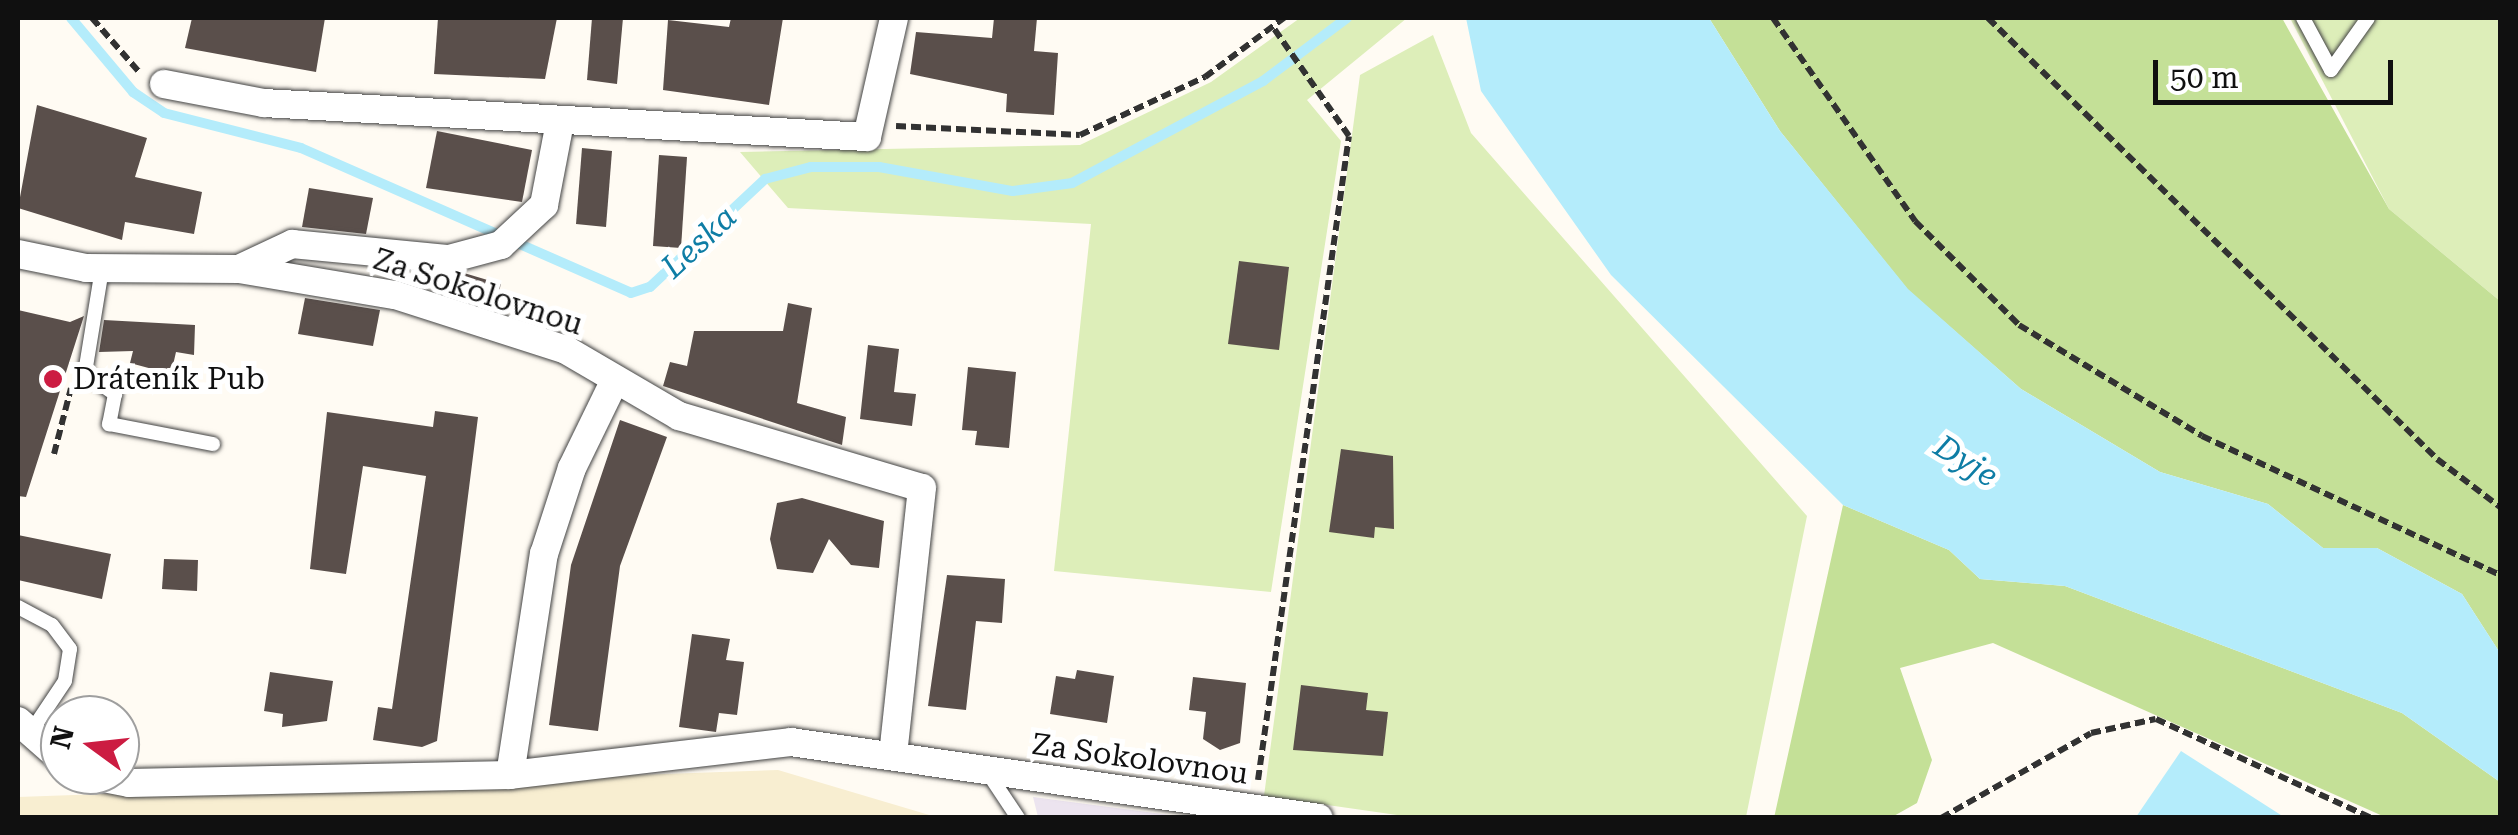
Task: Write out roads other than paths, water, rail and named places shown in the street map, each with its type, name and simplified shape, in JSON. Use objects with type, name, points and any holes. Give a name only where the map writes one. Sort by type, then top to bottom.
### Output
[{"type":"street","points":[[164,84],[264,104],[867,137],[894,18]]},
{"type":"street","points":[[239,269],[292,244],[449,259],[511,238],[548,196],[560,122]]},
{"type":"street","name":"Za Sokolovnou","points":[[18,254],[102,269],[239,269],[395,295],[557,346],[679,416],[922,488],[893,755]]},
{"type":"street","points":[[510,775],[544,554],[615,380]]},
{"type":"street","name":"Za Sokolovnou","points":[[140,782],[510,775],[791,742],[1319,818]]},
{"type":"lane","points":[[2303,18],[2331,70],[2368,18]]},
{"type":"lane","points":[[102,269],[85,373],[115,394],[109,424],[212,444]]},
{"type":"lane","points":[[18,607],[52,624],[70,649],[66,681],[24,727]]},
{"type":"lane","points":[[988,773],[1018,818]]},
{"type":"water","name":"Dyje","points":[[1466,18],[1709,18],[1780,131],[1908,289],[2021,389],[2160,472],[2268,504],[2323,548],[2377,548],[2462,594],[2500,653],[2500,782],[2402,713],[2065,586],[1980,579],[1949,550],[1843,505],[1611,275],[1481,91]]},
{"type":"water","points":[[2181,751],[2284,817],[2136,817]]},
{"type":"waterway","name":"Leska","points":[[71,18],[133,92],[164,113],[301,148],[631,293],[650,287],[765,179],[811,167],[879,167],[1013,191],[1072,183],[1263,81],[1347,18]]},
{"type":"place","name":"Dráteník Pub","points":[[53,379]]}]
